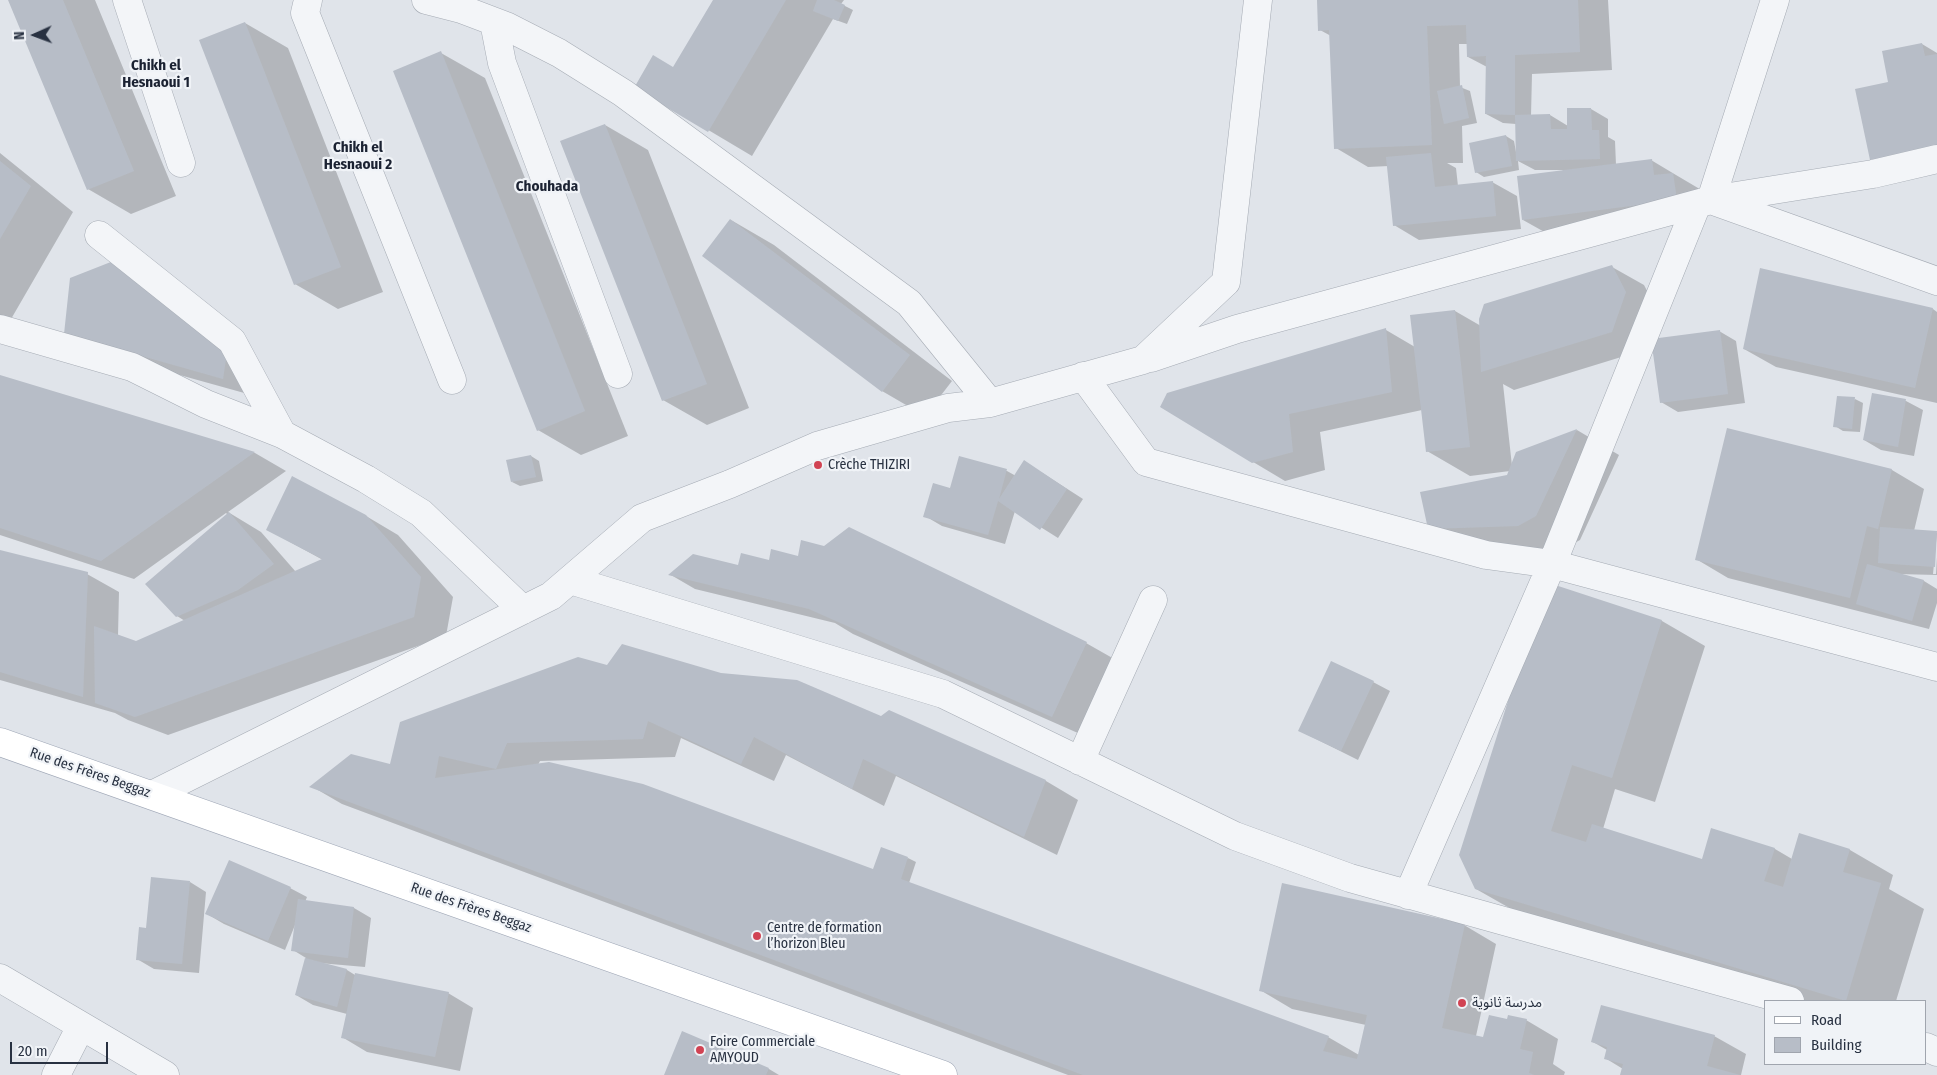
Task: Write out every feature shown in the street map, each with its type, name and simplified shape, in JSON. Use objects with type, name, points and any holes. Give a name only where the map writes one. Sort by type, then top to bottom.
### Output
[{"type":"main road","name":"Rue des Frères Beggaz","points":[[0,742],[943,1075]]},
{"type":"street","points":[[127,0],[181,163]]},
{"type":"street","points":[[308,0],[305,13],[452,380]]},
{"type":"street","points":[[426,0],[461,9],[494,22],[559,53],[623,93],[909,303],[990,403]]},
{"type":"street","points":[[1143,360],[1226,282],[1258,0]]},
{"type":"street","points":[[1408,895],[1552,564],[1704,202],[1775,0]]},
{"type":"street","points":[[494,22],[502,62],[618,374]]},
{"type":"street","points":[[152,795],[551,596],[642,518],[730,484],[817,446],[948,408],[990,403],[1143,360],[1237,329],[1704,202],[1873,174],[1937,159]]},
{"type":"street","points":[[1704,202],[1937,281]]},
{"type":"street","points":[[99,236],[232,341],[282,434]]},
{"type":"street","points":[[0,329],[132,367],[206,404],[282,434],[366,479],[421,513],[523,610]]},
{"type":"street","points":[[1083,376],[1146,462],[1486,555],[1552,564],[1937,666]]},
{"type":"street","points":[[570,580],[943,694],[1235,836],[1350,878],[1786,1000]]},
{"type":"street","points":[[1080,760],[1153,600]]},
{"type":"street","points":[[0,978],[164,1075]]},
{"type":"street","points":[[56,1075],[81,1026]]},
{"type":"building","points":[[8,0],[63,0],[134,171],[87,190]]},
{"type":"building","points":[[713,0],[786,0],[708,132],[634,88],[653,55],[673,67]]},
{"type":"building","points":[[817,0],[834,0],[845,5],[838,21],[813,11]]},
{"type":"building","points":[[1317,0],[1578,0],[1580,52],[1515,55],[1515,115],[1485,114],[1486,56],[1467,57],[1466,25],[1427,26],[1432,145],[1334,149],[1329,30],[1318,31]]},
{"type":"building","points":[[245,22],[341,267],[294,285],[199,40]]},
{"type":"building","points":[[1922,43],[1925,56],[1937,54],[1937,146],[1870,160],[1855,89],[1888,82],[1882,51]]},
{"type":"building","points":[[441,51],[585,411],[537,431],[393,71]]},
{"type":"building","points":[[1462,85],[1469,118],[1444,124],[1437,91]]},
{"type":"building","points":[[1567,108],[1591,108],[1592,130],[1599,130],[1600,159],[1516,161],[1515,115],[1550,114],[1551,129],[1567,129]]},
{"type":"building","points":[[605,124],[707,384],[662,401],[560,141]]},
{"type":"building","points":[[1506,135],[1512,166],[1475,173],[1469,143]]},
{"type":"building","points":[[1431,153],[1435,187],[1493,181],[1496,216],[1393,226],[1386,157]]},
{"type":"building","points":[[1652,159],[1654,175],[1673,173],[1677,200],[1522,220],[1517,176]]},
{"type":"building","points":[[0,161],[31,186],[0,239]]},
{"type":"building","points":[[730,219],[910,355],[882,392],[702,256]]},
{"type":"building","points":[[121,258],[227,352],[223,379],[64,334],[70,278]]},
{"type":"building","points":[[1612,265],[1626,292],[1612,332],[1481,372],[1479,319],[1484,304]]},
{"type":"building","points":[[1760,268],[1933,308],[1915,388],[1743,349]]},
{"type":"building","points":[[1455,310],[1470,447],[1426,452],[1410,315]]},
{"type":"building","points":[[1386,328],[1392,392],[1289,414],[1293,452],[1252,463],[1160,407],[1167,393]]},
{"type":"building","points":[[1720,330],[1728,394],[1660,403],[1651,339]]},
{"type":"building","points":[[0,375],[255,452],[101,561],[0,528]]},
{"type":"building","points":[[1872,393],[1906,399],[1898,447],[1863,440]]},
{"type":"building","points":[[1837,396],[1855,397],[1852,429],[1833,427]]},
{"type":"building","points":[[1727,428],[1892,469],[1878,529],[1867,526],[1850,598],[1695,560]]},
{"type":"building","points":[[1577,429],[1536,516],[1518,526],[1428,529],[1420,492],[1507,475],[1516,452]]},
{"type":"building","points":[[531,455],[536,477],[511,482],[506,460]]},
{"type":"building","points":[[959,456],[1007,469],[999,499],[1024,460],[1067,489],[1040,530],[998,501],[988,535],[923,517],[933,483],[950,488]]},
{"type":"building","points":[[292,476],[366,515],[421,577],[414,617],[135,717],[95,703],[94,626],[136,641],[322,559],[266,530]]},
{"type":"building","points":[[229,512],[274,564],[238,590],[176,617],[145,584]]},
{"type":"building","points":[[849,527],[1087,642],[1052,717],[809,609],[668,575],[693,554],[738,565],[741,553],[769,560],[771,549],[798,556],[801,540],[824,546]]},
{"type":"building","points":[[1880,527],[1937,531],[1935,567],[1878,563]]},
{"type":"building","points":[[0,550],[88,572],[83,697],[0,672]]},
{"type":"building","points":[[1867,564],[1924,580],[1912,621],[1856,604]]},
{"type":"building","points":[[1546,582],[1662,620],[1612,778],[1572,765],[1551,831],[1586,842],[1592,824],[1702,859],[1711,828],[1775,848],[1764,881],[1783,887],[1799,833],[1850,849],[1843,872],[1881,883],[1846,1000],[1843,1000],[1475,889],[1459,855]]},
{"type":"building","points":[[622,644],[721,673],[797,680],[881,716],[889,710],[1046,780],[1024,837],[863,759],[852,789],[754,737],[741,764],[648,721],[643,739],[507,743],[496,769],[439,756],[435,778],[549,762],[643,784],[873,869],[881,847],[908,857],[901,879],[1329,1036],[1323,1051],[1357,1059],[1367,1015],[1259,991],[1282,883],[1465,924],[1442,1028],[1483,1037],[1489,1015],[1507,1019],[1508,1015],[1527,1019],[1520,1049],[1533,1052],[1529,1073],[1534,1075],[1083,1075],[309,787],[351,754],[390,764],[400,722],[578,657],[607,665]]},
{"type":"building","points":[[1331,661],[1374,681],[1341,751],[1298,731]]},
{"type":"building","points":[[229,860],[291,887],[268,941],[205,914]]},
{"type":"building","points":[[151,877],[190,881],[182,964],[136,960],[139,927],[146,928]]},
{"type":"building","points":[[298,899],[354,907],[348,958],[291,951]]},
{"type":"building","points":[[305,958],[347,969],[337,1007],[295,995]]},
{"type":"building","points":[[355,973],[449,992],[435,1057],[341,1038]]},
{"type":"building","points":[[1601,1005],[1715,1035],[1707,1066],[1740,1075],[1620,1075],[1623,1064],[1604,1059],[1607,1047],[1591,1042]]},
{"type":"building","name":"Foire Commerciale AMYOUD","points":[[682,1031],[769,1068],[766,1075],[664,1075]]},
{"type":"place","name":"Crèche THIZIRI","points":[[818,465]]},
{"type":"place","name":"Centre de formation l’horizon Bleu","points":[[757,936]]},
{"type":"place","name":"مدرسة ثانوية","points":[[1462,1003]]},
{"type":"place","name":"Foire Commerciale AMYOUD","points":[[700,1050]]},
{"type":"district","name":"Chikh el Hesnaoui 1","points":[[156,74]]},
{"type":"district","name":"Chikh el Hesnaoui 2","points":[[358,156]]},
{"type":"district","name":"Chouhada","points":[[547,187]]}]
